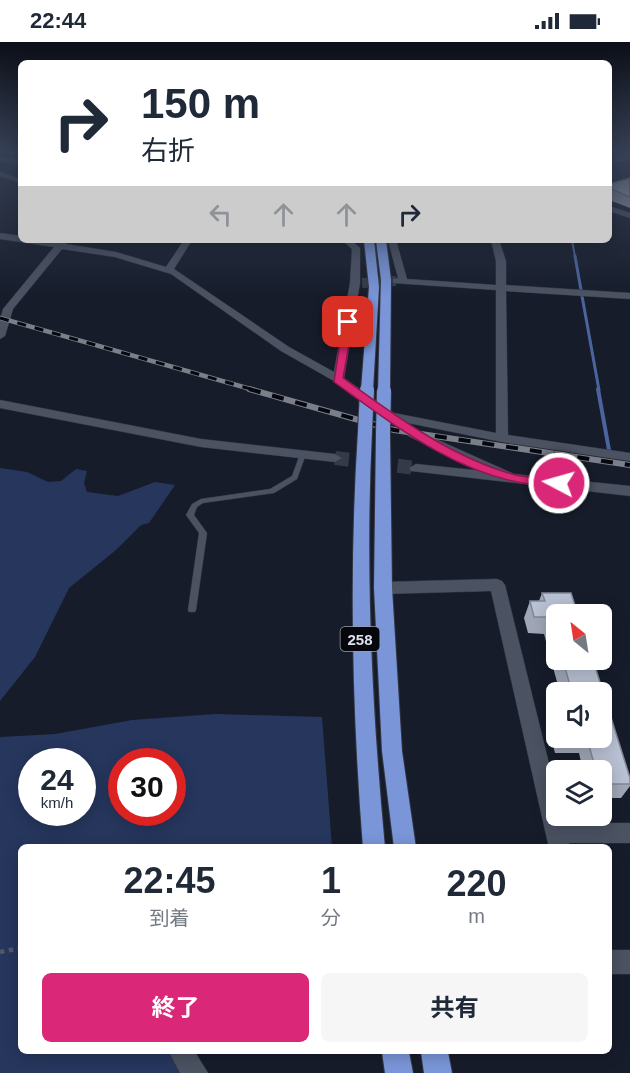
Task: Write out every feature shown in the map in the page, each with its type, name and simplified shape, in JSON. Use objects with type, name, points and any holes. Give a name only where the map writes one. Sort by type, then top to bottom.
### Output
[{"type":"highway","name":"258","points":[[369,243],[374,287],[367,390],[379,427],[383,588],[392,751],[404,844]]},
{"type":"highway","name":"258","points":[[374,844],[359,634],[359,514],[379,427],[384,391],[386,280],[381,243]]},
{"type":"highway","points":[[396,1054],[399,1073]]},
{"type":"highway","points":[[435,1054],[438,1073]]},
{"type":"street","points":[[612,209],[630,216]]},
{"type":"street","points":[[0,236],[18,239]]},
{"type":"street","points":[[0,336],[8,309],[62,243],[116,255],[169,270],[285,349],[338,379],[379,427],[414,435],[511,478]]},
{"type":"street","points":[[169,270],[186,243]]},
{"type":"street","points":[[338,379],[358,283],[357,248],[350,243]]},
{"type":"street","points":[[393,243],[399,281],[630,296]]},
{"type":"street","points":[[496,243],[501,261],[502,438]]},
{"type":"street","points":[[0,404],[201,443],[335,458]]},
{"type":"street","points":[[379,427],[502,438],[630,457]]},
{"type":"street","points":[[416,468],[630,491]]},
{"type":"street","points":[[383,588],[496,585],[559,840],[630,833]]},
{"type":"street","points":[[612,962],[630,962]]},
{"type":"street","points":[[182,1054],[195,1073]]},
{"type":"lane","points":[[192,609],[203,533],[190,515],[194,506],[201,501],[272,491],[295,477],[303,454]]},
{"type":"path","points":[[0,952],[18,949]]},
{"type":"shaded area","points":[[0,468],[27,472],[48,482],[61,481],[76,469],[87,471],[84,483],[87,492],[118,496],[155,482],[175,485],[149,523],[141,525],[116,550],[69,588],[35,657],[0,701]]},
{"type":"shaded area","points":[[216,714],[322,717],[332,844],[18,844],[18,1054],[191,1054],[191,1060],[185,1073],[0,1073],[0,737],[55,734],[132,720]]},
{"type":"building","points":[[542,593],[571,593],[574,604],[546,604],[546,617],[534,617],[530,601],[545,601]]},
{"type":"building","points":[[566,670],[596,670],[600,682],[569,682]]},
{"type":"building","points":[[612,721],[630,784],[612,784],[612,760],[593,760],[590,748],[612,748]]},
{"type":"waterway","points":[[573,243],[575,257]]},
{"type":"waterway","points":[[575,256],[581,290]]},
{"type":"waterway","points":[[582,296],[599,390]]},
{"type":"waterway","points":[[598,389],[609,450]]},
{"type":"tunnel","points":[[362,283],[396,281]]},
{"type":"tunnel","points":[[335,458],[416,468]]},
{"type":"railway","points":[[0,318],[254,390]]},
{"type":"railway","points":[[249,389],[394,430],[630,465]]},
{"type":"route","points":[[348,322],[338,379],[414,435],[511,478],[559,483]]}]
